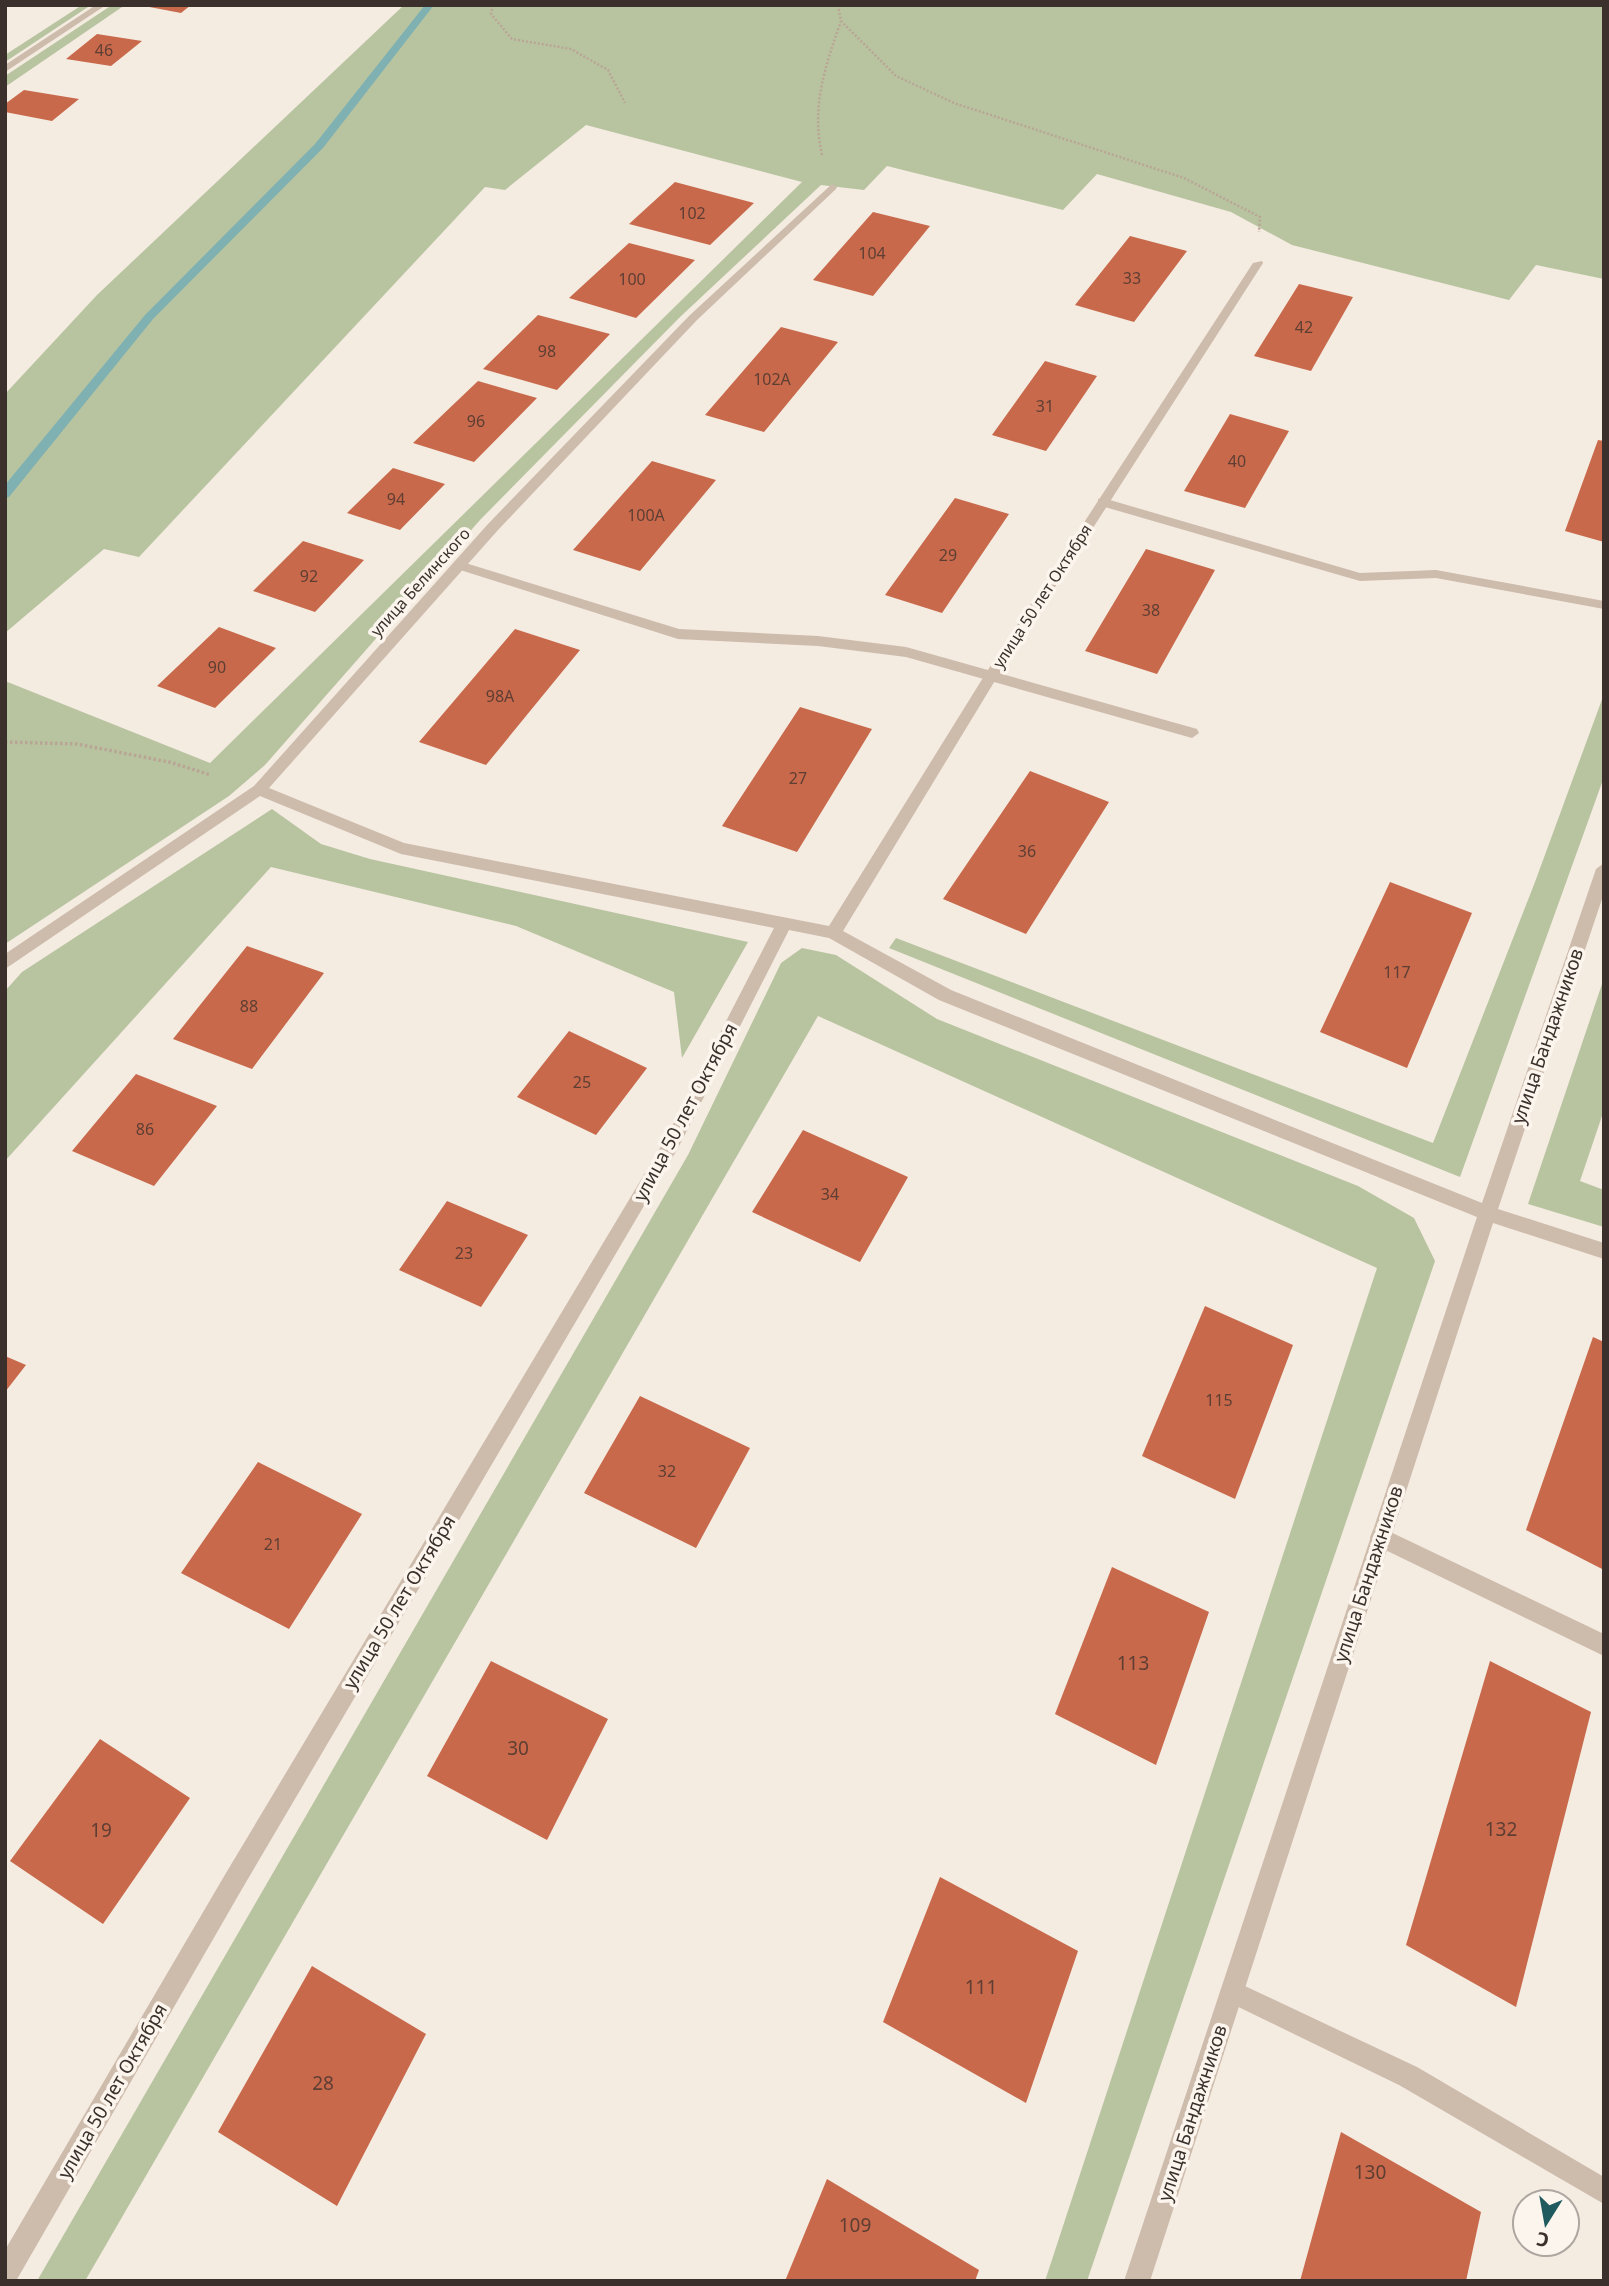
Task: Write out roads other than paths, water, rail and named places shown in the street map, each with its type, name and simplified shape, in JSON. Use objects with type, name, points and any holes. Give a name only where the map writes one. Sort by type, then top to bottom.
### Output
[{"type":"street","points":[[5,69],[102,5]]},
{"type":"street","name":"улица Белинского","points":[[5,963],[259,790],[459,565],[692,318],[832,187]]},
{"type":"street","name":"улица 50 лет Октября","points":[[833,933],[991,676],[1258,263]]},
{"type":"street","points":[[1103,502],[1360,577],[1436,574],[1604,605]]},
{"type":"street","points":[[459,565],[678,634],[818,641],[906,652],[1192,733]]},
{"type":"street","points":[[259,790],[401,848],[833,933],[946,995],[1487,1213],[1604,1251]]},
{"type":"street","name":"улица Бандажников","points":[[1137,2281],[1487,1213],[1599,898],[1604,869]]},
{"type":"street","name":"улица 50 лет Октября","points":[[5,2275],[234,1881],[672,1143],[784,924]]},
{"type":"street","points":[[1380,1537],[1604,1645]]},
{"type":"street","points":[[1232,1992],[1408,2076],[1604,2191]]},
{"type":"waterway","points":[[5,494],[149,317],[319,146],[430,5]]}]
